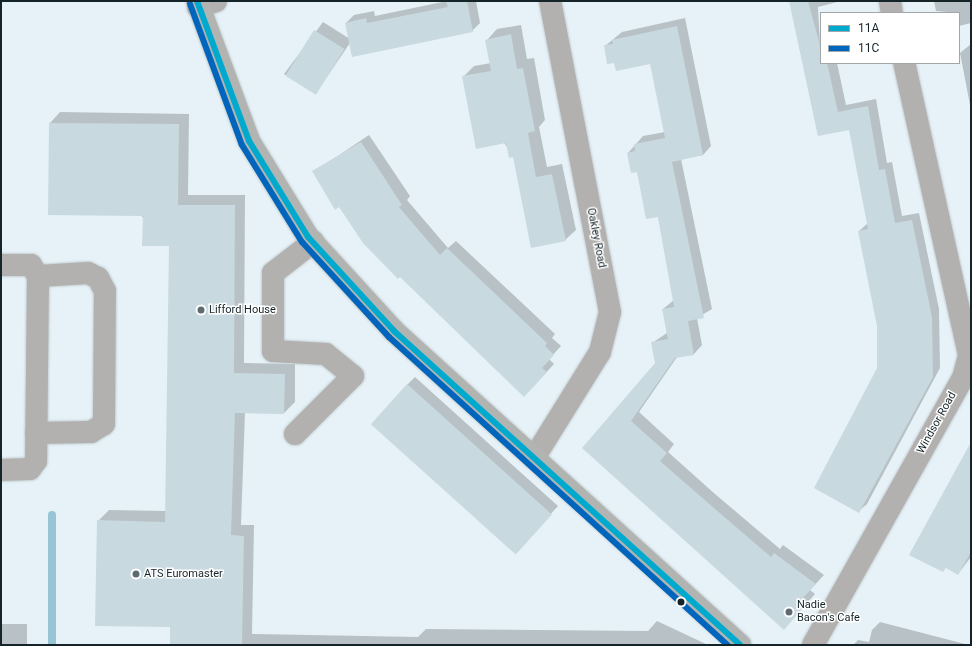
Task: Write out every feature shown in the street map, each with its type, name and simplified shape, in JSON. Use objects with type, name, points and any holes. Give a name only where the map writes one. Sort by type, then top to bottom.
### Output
[{"type":"main road","points":[[204,3],[249,141],[318,248],[394,331],[740,645]]},
{"type":"street","name":"Oakley Road","points":[[534,458],[600,352],[610,312],[550,1]]},
{"type":"street","points":[[890,1],[892,12]]},
{"type":"street","name":"Windsor Road","points":[[813,645],[963,378],[969,355],[904,64]]},
{"type":"street","points":[[295,434],[353,376],[326,354],[273,351],[271,291],[318,248]]},
{"type":"street","points":[[1,265],[31,265],[38,276],[36,461],[30,469],[1,470]]},
{"type":"street","points":[[36,434],[92,432],[104,424],[105,291],[98,278],[88,273],[38,276]]},
{"type":"building","points":[[446,1],[467,1],[473,32],[352,57],[345,23],[366,18],[367,23],[448,7]]},
{"type":"building","points":[[789,1],[808,1],[820,45],[820,64],[827,64],[838,112],[868,106],[879,170],[885,169],[895,223],[912,220],[932,317],[933,377],[859,513],[814,488],[877,368],[877,326],[858,231],[868,229],[849,130],[818,136]]},
{"type":"building","points":[[677,26],[703,155],[672,162],[704,318],[688,321],[694,355],[675,358],[631,421],[667,453],[660,461],[771,557],[774,553],[816,584],[802,599],[807,603],[784,630],[582,448],[655,363],[651,342],[668,339],[662,309],[674,307],[658,217],[646,219],[637,172],[631,173],[627,153],[635,151],[634,144],[665,138],[650,64],[616,71],[614,63],[607,64],[604,45],[613,44],[612,40]]},
{"type":"building","points":[[314,30],[345,49],[316,95],[285,76]]},
{"type":"building","points":[[511,34],[517,69],[523,68],[535,131],[528,133],[536,177],[552,174],[566,241],[531,248],[513,157],[509,158],[506,143],[476,149],[462,76],[491,71],[485,40]]},
{"type":"building","name":"Lifford House","points":[[49,123],[179,124],[178,205],[235,205],[234,373],[285,374],[284,414],[235,413],[231,535],[244,536],[242,645],[170,645],[170,627],[95,626],[97,520],[165,522],[169,246],[142,246],[143,216],[48,215]]},
{"type":"building","points":[[361,142],[402,205],[399,207],[440,255],[447,248],[547,343],[545,346],[554,355],[542,368],[547,372],[524,397],[400,277],[398,279],[363,243],[339,207],[335,210],[312,171]]},
{"type":"building","points":[[407,384],[552,514],[516,555],[371,424]]},
{"type":"building","points":[[971,442],[971,552],[958,575],[946,568],[943,572],[909,555]]},
{"type":"waterway","points":[[52,515],[52,645]]},
{"type":"transit line","name":"11A","points":[[197,1],[249,141],[308,237],[394,331],[740,645]]},
{"type":"transit line","name":"11C","points":[[190,4],[242,145],[302,242],[389,337],[728,645]]},
{"type":"place","name":"Lifford House","points":[[201,310]]},
{"type":"place","name":"ATS Euromaster","points":[[136,574]]},
{"type":"place","name":"Nadie Bacon's Cafe","points":[[789,612]]}]
